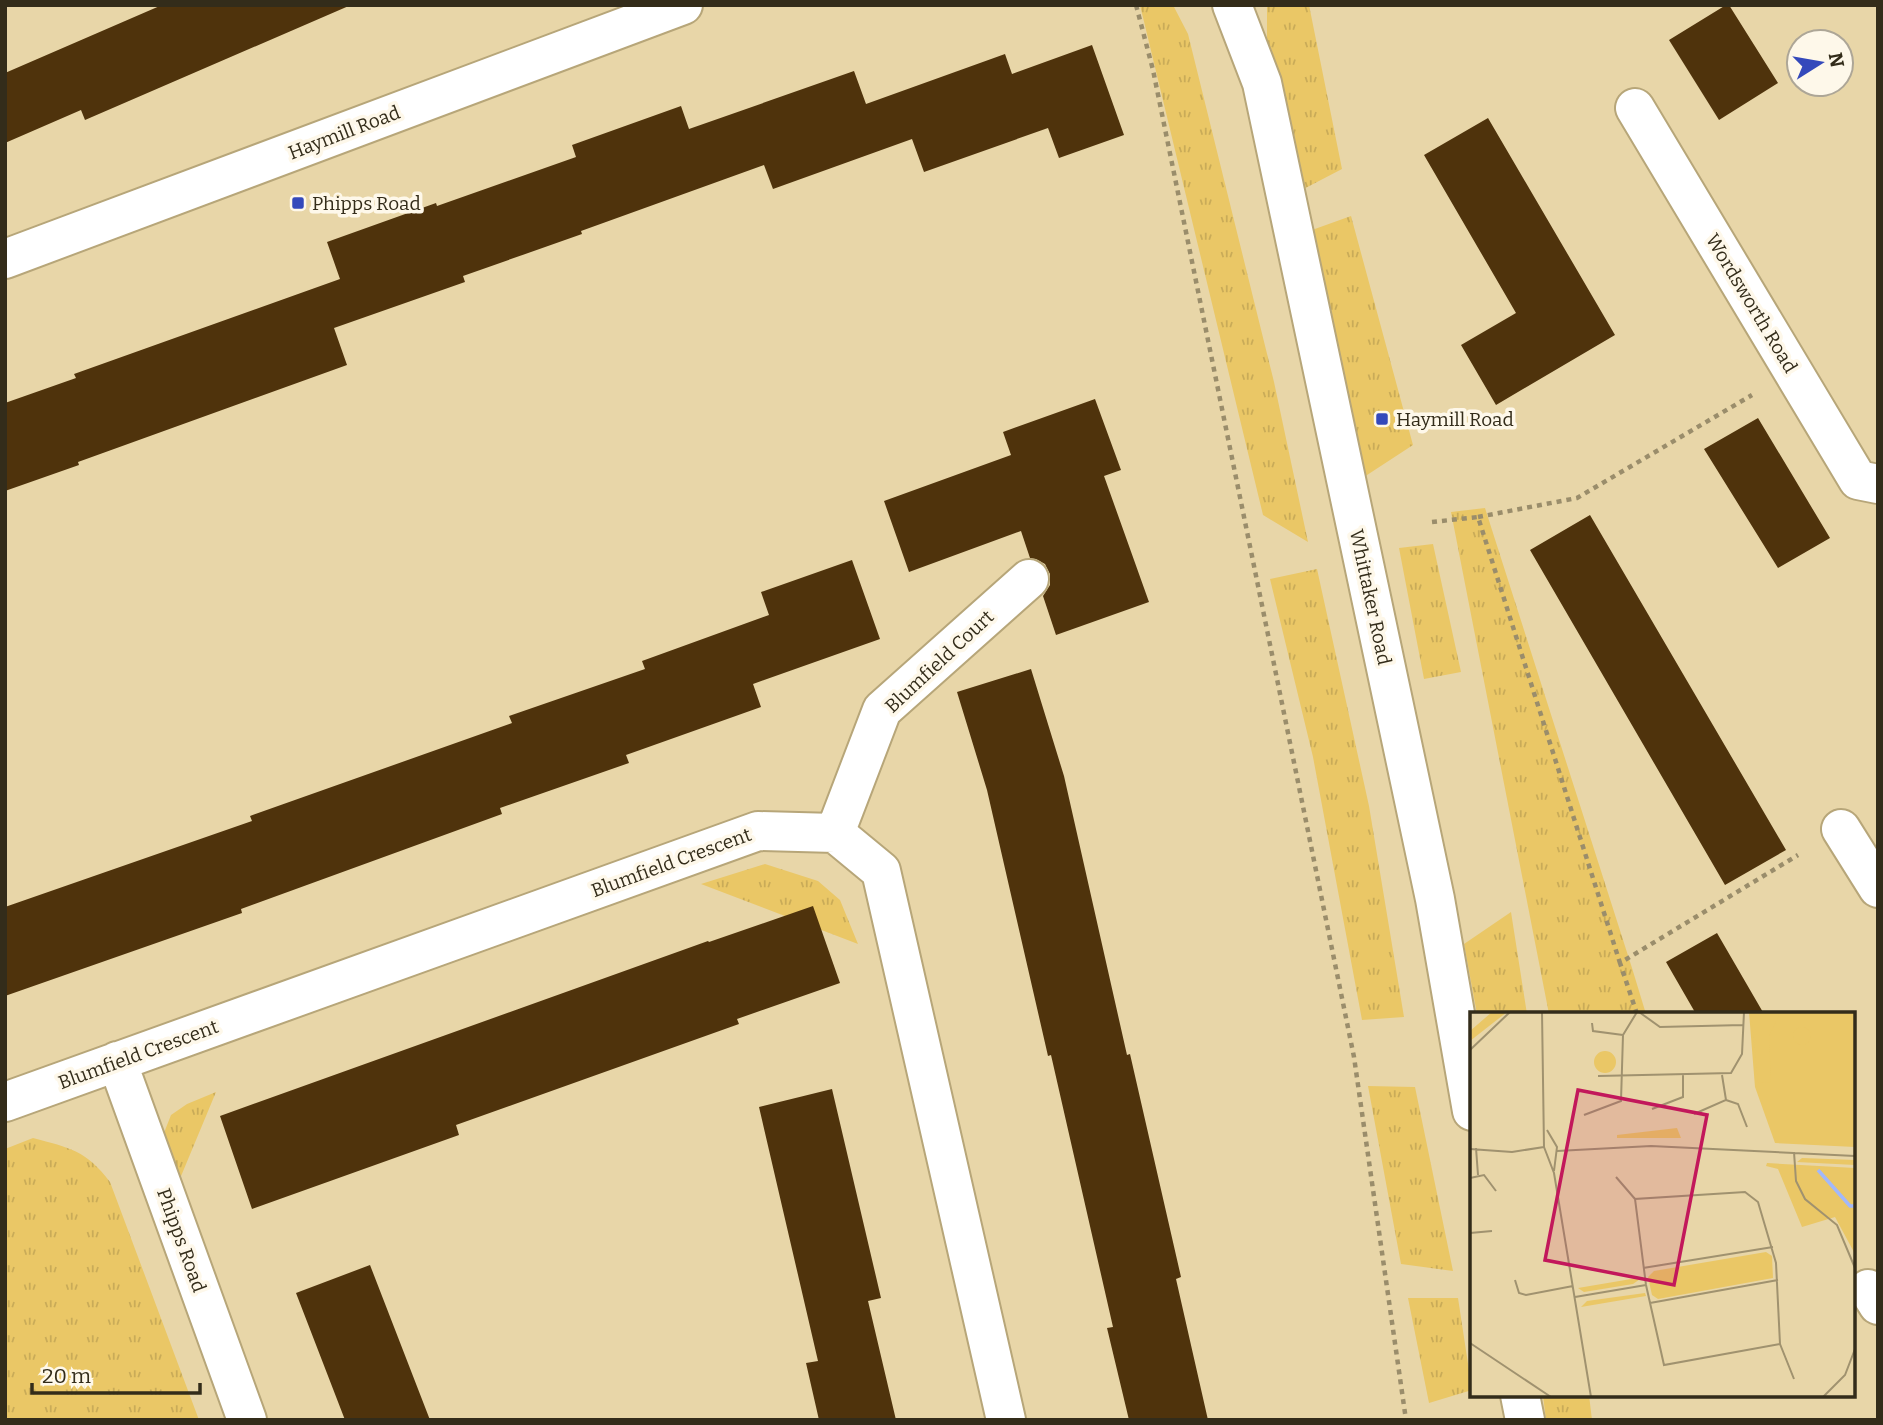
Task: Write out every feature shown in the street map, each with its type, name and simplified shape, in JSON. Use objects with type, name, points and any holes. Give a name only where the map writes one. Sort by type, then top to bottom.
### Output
[{"type":"street","name":"Haymill Road","points":[[5,259],[683,5]]},
{"type":"street","name":"Whittaker Road","points":[[1232,5],[1262,83],[1435,899],[1470,1100]]},
{"type":"street","name":"Whittaker Road","points":[[1262,5],[1262,83]]},
{"type":"street","name":"Wordsworth Road","points":[[1635,108],[1858,480],[1878,484]]},
{"type":"street","name":"Blumfield Court","points":[[835,833],[883,710],[1029,579]]},
{"type":"street","points":[[1841,828],[1878,888]]},
{"type":"street","name":"Blumfield Crescent","points":[[5,1101],[758,831],[835,833]]},
{"type":"street","points":[[835,833],[881,871],[1006,1420]]},
{"type":"street","name":"Phipps Road","points":[[117,1061],[247,1420]]},
{"type":"street","points":[[1520,1397],[1525,1420]]},
{"type":"path","points":[[1136,5],[1153,70],[1354,1057],[1406,1420]]},
{"type":"path","points":[[1433,522],[1478,517],[1577,498],[1793,371]]},
{"type":"path","points":[[1478,517],[1636,1012]]},
{"type":"path","points":[[1620,963],[1841,828]]},
{"type":"green space","points":[[1140,5],[1173,5],[1188,34],[1274,382],[1308,542],[1263,515]]},
{"type":"green space","points":[[1267,5],[1309,5],[1342,169],[1294,194],[1267,67]]},
{"type":"green space","points":[[1351,216],[1413,445],[1364,477],[1312,230]]},
{"type":"green space","points":[[1485,508],[1645,1012],[1549,1012],[1451,512]]},
{"type":"green space","points":[[1433,544],[1461,672],[1424,679],[1399,548]]},
{"type":"green space","points":[[1317,569],[1369,806],[1404,1017],[1362,1020],[1313,757],[1270,579]]},
{"type":"green space","points":[[765,864],[818,881],[840,900],[858,944],[701,884]]},
{"type":"green space","points":[[1511,912],[1527,1012],[1477,1012],[1464,944]]},
{"type":"green space","points":[[1368,1086],[1415,1087],[1453,1271],[1401,1264]]},
{"type":"green space","points":[[216,1092],[174,1193],[160,1143],[171,1115],[187,1104]]},
{"type":"green space","points":[[33,1138],[85,1157],[110,1182],[199,1420],[5,1420],[5,1149]]},
{"type":"green space","points":[[1408,1298],[1458,1298],[1470,1391],[1429,1403]]},
{"type":"green space","points":[[1543,1397],[1589,1397],[1592,1420],[1546,1420]]},
{"type":"building","points":[[162,5],[351,5],[85,120],[81,110],[5,143],[5,73]]},
{"type":"building","points":[[1729,5],[1778,83],[1719,120],[1669,40]]},
{"type":"building","points":[[1092,45],[1124,135],[1059,158],[1048,128],[924,172],[912,139],[773,189],[764,165],[463,276],[465,282],[334,328],[347,365],[5,491],[5,403],[76,378],[74,374],[340,279],[327,242],[576,157],[572,145],[681,106],[689,129],[854,71],[866,104],[1005,54],[1012,74]]},
{"type":"building","points":[[1488,118],[1615,335],[1496,405],[1461,345],[1516,313],[1424,155]]},
{"type":"building","points":[[1095,399],[1121,470],[1104,476],[1149,602],[1056,635],[1043,596],[1050,585],[1050,574],[1045,564],[1030,558],[1021,531],[909,572],[884,501],[1011,455],[1003,432]]},
{"type":"building","points":[[1758,418],[1830,538],[1778,568],[1704,449]]},
{"type":"building","points":[[1590,515],[1786,850],[1725,885],[1530,550]]},
{"type":"building","points":[[852,560],[880,639],[753,684],[761,707],[626,755],[629,763],[500,808],[502,814],[241,909],[242,913],[5,996],[5,907],[252,821],[250,816],[512,723],[509,716],[645,669],[642,661],[769,615],[761,592]]},
{"type":"building","points":[[1031,669],[1064,776],[1127,1055],[1130,1054],[1181,1277],[1176,1279],[1208,1420],[1129,1420],[1107,1328],[1113,1327],[1051,1055],[1048,1056],[987,790],[957,692]]},
{"type":"building","points":[[813,906],[840,983],[737,1019],[739,1024],[456,1125],[459,1135],[252,1209],[220,1116]]},
{"type":"building","points":[[1717,933],[1763,1012],[1695,1012],[1666,962]]},
{"type":"building","points":[[832,1089],[881,1298],[868,1301],[896,1420],[819,1420],[806,1363],[818,1361],[759,1107]]},
{"type":"building","points":[[370,1265],[430,1420],[345,1420],[296,1293]]},
{"type":"place","name":"Phipps Road","points":[[298,203]]},
{"type":"place","name":"Haymill Road","points":[[1382,419]]}]
